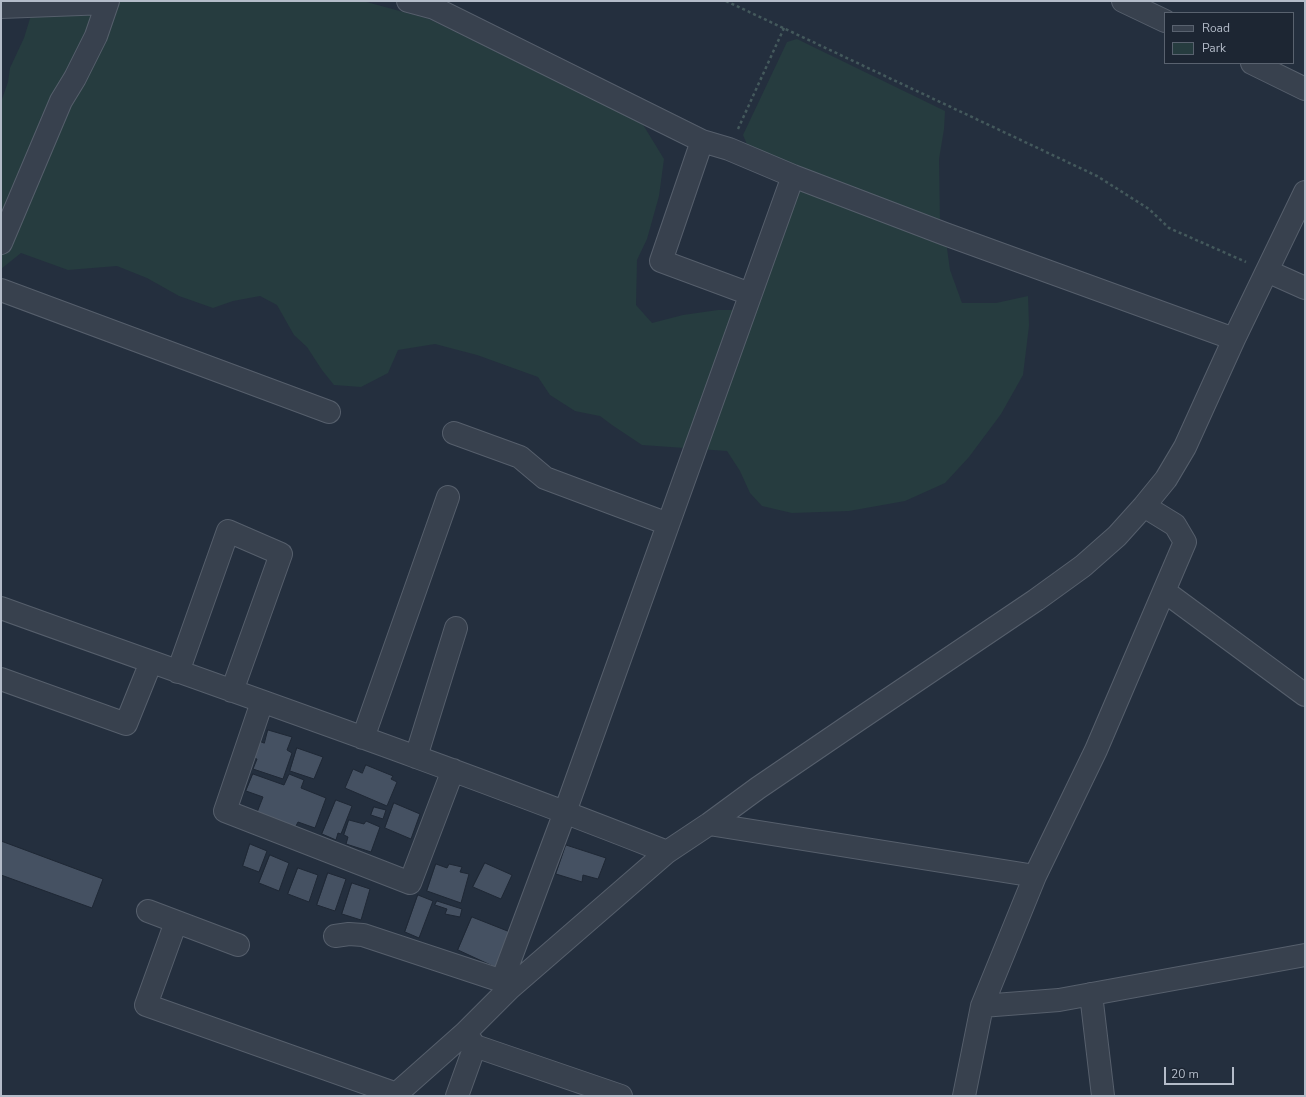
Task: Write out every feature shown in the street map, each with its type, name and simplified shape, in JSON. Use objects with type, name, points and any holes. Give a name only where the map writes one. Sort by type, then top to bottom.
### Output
[{"type":"street","points":[[408,1],[434,8],[702,141],[729,149],[793,176],[945,234],[1234,339]]},
{"type":"street","points":[[1123,1],[1164,21]]},
{"type":"street","points":[[1,7],[107,2],[96,36],[75,78],[61,101],[1,243]]},
{"type":"street","points":[[1254,64],[1305,88]]},
{"type":"street","points":[[702,141],[661,261],[750,294]]},
{"type":"street","points":[[176,922],[146,1005],[396,1095],[470,1039],[506,985],[565,812],[793,176]]},
{"type":"street","points":[[506,985],[667,852],[709,824],[758,788],[1036,600],[1083,566],[1117,536],[1166,479],[1185,447],[1234,339],[1305,192]]},
{"type":"street","points":[[1267,272],[1305,288]]},
{"type":"street","points":[[1,290],[329,412]]},
{"type":"street","points":[[454,433],[520,457],[546,478],[668,524]]},
{"type":"street","points":[[364,738],[448,497]]},
{"type":"street","points":[[964,1096],[982,1006],[1035,876],[1096,750],[1185,542],[1175,525],[1144,506]]},
{"type":"street","points":[[178,672],[228,531],[281,554],[232,691]]},
{"type":"street","points":[[1164,591],[1305,695]]},
{"type":"street","points":[[1,608],[453,770],[667,852]]},
{"type":"street","points":[[416,757],[456,628]]},
{"type":"street","points":[[1,679],[126,724],[151,662]]},
{"type":"street","points":[[262,702],[225,811],[410,883],[453,770]]},
{"type":"street","points":[[709,824],[1035,876]]},
{"type":"street","points":[[148,911],[238,944]]},
{"type":"street","points":[[335,936],[349,934],[364,935],[506,985]]},
{"type":"street","points":[[982,1006],[1059,1000],[1305,955]]},
{"type":"street","points":[[1091,994],[1103,1096]]},
{"type":"street","points":[[457,1096],[470,1039]]},
{"type":"street","points":[[470,1039],[621,1096]]},
{"type":"path","points":[[726,1],[1097,176],[1149,210],[1169,228],[1267,272]]},
{"type":"path","points":[[729,149],[784,28]]},
{"type":"green space","points":[[118,1],[363,1],[429,19],[642,123],[664,159],[659,196],[647,239],[637,260],[636,305],[652,323],[683,315],[718,310],[749,310],[795,184],[945,234],[950,270],[962,303],[996,303],[1028,296],[1029,326],[1023,375],[1001,414],[969,457],[945,483],[905,501],[849,511],[792,513],[762,506],[750,493],[740,471],[727,451],[642,445],[600,416],[575,411],[550,395],[538,377],[477,355],[435,344],[398,350],[388,373],[361,387],[334,385],[307,347],[294,335],[277,305],[260,296],[233,301],[213,308],[179,296],[147,278],[117,266],[68,270],[21,253],[1,269],[1,102],[8,82],[10,68],[24,38],[32,12]]},
{"type":"green space","points":[[797,39],[945,111],[944,129],[939,159],[940,223],[751,154],[743,135],[787,42]]},
{"type":"building","points":[[268,730],[292,737],[287,750],[292,753],[283,779],[253,769],[257,759],[253,758],[259,741],[264,743]]},
{"type":"building","points":[[297,748],[323,757],[314,779],[290,771]]},
{"type":"building","points":[[366,765],[393,776],[391,779],[397,782],[387,806],[345,788],[353,769],[362,773]]},
{"type":"building","points":[[253,774],[284,785],[289,774],[304,780],[301,788],[326,798],[315,828],[298,822],[295,828],[256,815],[263,797],[246,791]]},
{"type":"building","points":[[336,800],[352,806],[341,834],[338,833],[336,840],[322,834]]},
{"type":"building","points":[[394,803],[420,814],[411,839],[385,828]]},
{"type":"building","points":[[374,807],[386,810],[383,819],[371,815]]},
{"type":"building","points":[[349,820],[364,824],[366,821],[380,827],[371,852],[346,844],[348,837],[344,835]]},
{"type":"building","points":[[1,841],[103,879],[92,908],[1,875]]},
{"type":"building","points":[[250,844],[267,851],[259,872],[243,866]]},
{"type":"building","points":[[566,845],[606,858],[598,879],[583,875],[582,882],[556,874]]},
{"type":"building","points":[[270,855],[289,863],[279,891],[259,883]]},
{"type":"building","points":[[485,863],[512,875],[501,899],[473,887]]},
{"type":"building","points":[[436,864],[447,868],[449,864],[462,867],[460,872],[469,874],[461,903],[427,891]]},
{"type":"building","points":[[298,868],[318,875],[309,902],[288,894]]},
{"type":"building","points":[[328,873],[346,879],[335,911],[317,905]]},
{"type":"building","points":[[352,883],[370,889],[361,920],[342,914]]},
{"type":"building","points":[[418,895],[433,901],[419,938],[405,932]]},
{"type":"building","points":[[437,901],[462,909],[460,917],[445,914],[447,909],[435,905]]},
{"type":"building","points":[[472,917],[510,932],[497,968],[458,950]]}]
